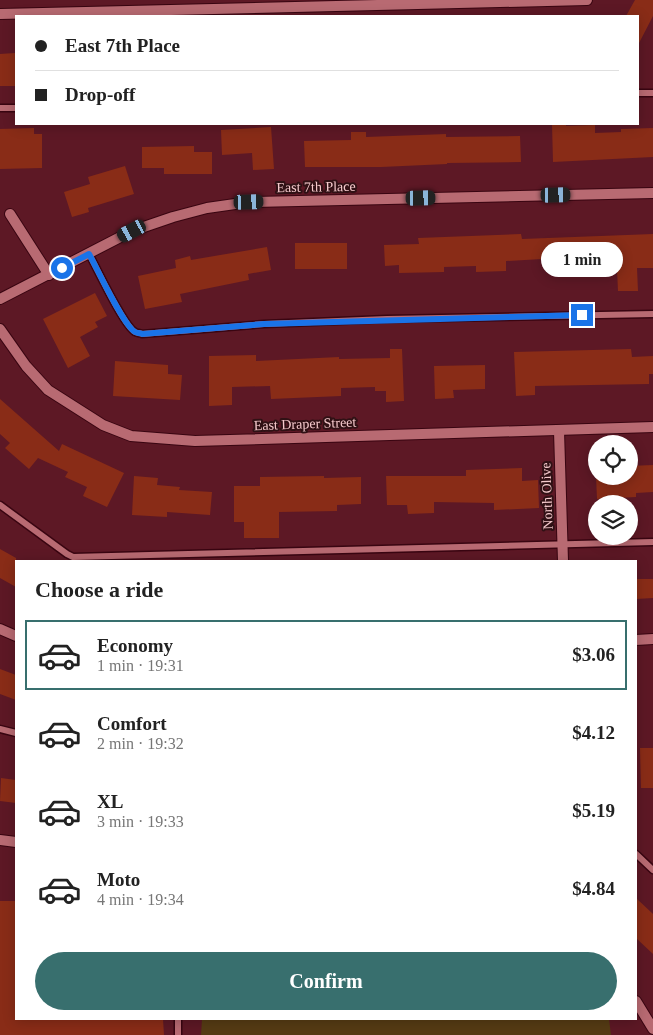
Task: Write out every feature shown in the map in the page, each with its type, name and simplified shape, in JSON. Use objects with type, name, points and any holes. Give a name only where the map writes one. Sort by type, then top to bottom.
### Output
[{"type":"street","points":[[0,14],[588,0]]},
{"type":"street","name":"East 7th Place","points":[[0,299],[132,231],[207,208],[249,202],[653,193]]},
{"type":"street","points":[[10,214],[48,275]]},
{"type":"street","name":"East Draper Street","points":[[0,329],[26,366],[48,390],[103,425],[131,436],[194,442],[653,427]]},
{"type":"street","name":"North Olive","points":[[559,431],[563,560]]},
{"type":"street","points":[[0,629],[15,636]]},
{"type":"street","points":[[637,640],[653,640]]},
{"type":"street","points":[[0,840],[15,842]]},
{"type":"street","points":[[637,1003],[653,1029]]},
{"type":"lane","points":[[639,93],[653,92]]},
{"type":"lane","points":[[0,108],[15,108]]},
{"type":"lane","points":[[89,254],[114,302],[130,327],[135,332],[142,334],[264,324],[653,314]]},
{"type":"lane","points":[[0,505],[67,554],[73,556],[653,542]]},
{"type":"lane","points":[[0,729],[15,734]]},
{"type":"lane","points":[[637,855],[653,870]]},
{"type":"lane","points":[[178,1020],[178,1035]]},
{"type":"shaded area","points":[[202,1020],[609,1020],[611,1035],[201,1035]]},
{"type":"building","points":[[635,0],[653,0],[653,16],[639,43],[639,15],[627,15]]},
{"type":"building","points":[[15,53],[15,86],[0,86],[0,54]]},
{"type":"building","points":[[552,125],[595,125],[595,133],[621,132],[621,129],[653,128],[653,157],[553,162]]},
{"type":"building","points":[[271,127],[274,169],[253,170],[252,153],[222,155],[221,130]]},
{"type":"building","points":[[34,128],[34,134],[42,134],[42,168],[0,169],[0,129]]},
{"type":"building","points":[[351,132],[366,132],[366,137],[446,134],[446,137],[520,136],[521,162],[447,163],[381,167],[305,167],[304,141],[351,140]]},
{"type":"building","points":[[194,146],[194,152],[212,152],[212,174],[164,174],[164,168],[142,168],[142,147]]},
{"type":"building","points":[[125,166],[134,194],[88,208],[89,212],[72,217],[64,192],[90,184],[88,177]]},
{"type":"building","points":[[521,234],[522,239],[653,234],[653,268],[637,268],[638,291],[618,291],[617,269],[583,270],[582,260],[542,262],[542,259],[506,261],[506,271],[476,272],[476,266],[444,267],[444,272],[399,273],[399,265],[385,266],[384,245],[419,244],[418,238]]},
{"type":"building","points":[[295,243],[347,243],[347,269],[295,269]]},
{"type":"building","points":[[267,247],[271,270],[248,274],[249,280],[180,294],[182,302],[145,309],[138,276],[176,268],[175,260],[190,256],[191,260]]},
{"type":"building","points":[[95,293],[107,316],[95,322],[98,327],[80,337],[90,356],[68,368],[43,319]]},
{"type":"building","points":[[390,349],[402,349],[404,401],[386,402],[386,391],[375,391],[375,387],[341,388],[341,396],[271,399],[270,386],[232,387],[232,405],[209,406],[209,356],[256,355],[256,361],[339,357],[339,359],[390,358]]},
{"type":"building","points":[[631,349],[632,357],[653,356],[653,374],[649,374],[649,384],[535,386],[535,395],[516,396],[514,352]]},
{"type":"building","points":[[115,361],[168,365],[168,374],[182,375],[180,400],[113,396]]},
{"type":"building","points":[[485,365],[485,389],[453,390],[454,398],[435,399],[434,366]]},
{"type":"building","points":[[0,399],[59,451],[62,444],[124,473],[107,507],[83,496],[87,487],[65,477],[68,472],[38,458],[29,469],[5,448],[10,443],[0,434]]},
{"type":"building","points":[[653,465],[653,492],[636,493],[636,495],[597,495],[596,485],[638,485],[638,466]]},
{"type":"building","points":[[522,468],[522,481],[538,480],[539,508],[494,510],[494,503],[434,502],[434,513],[408,514],[407,505],[387,505],[386,476],[466,476],[466,470]]},
{"type":"building","points":[[134,476],[158,478],[157,485],[180,487],[179,490],[212,492],[210,515],[167,512],[167,517],[132,515]]},
{"type":"building","points":[[324,476],[324,478],[361,477],[361,504],[337,505],[337,511],[279,512],[279,538],[244,538],[244,522],[234,522],[234,486],[260,486],[260,477]]},
{"type":"building","points":[[0,549],[16,558],[15,586],[0,578]]},
{"type":"building","points":[[637,579],[653,579],[653,598],[637,599]]},
{"type":"building","points":[[0,669],[15,675],[15,700],[0,694]]},
{"type":"building","points":[[640,748],[653,748],[653,788],[641,788]]},
{"type":"building","points":[[1,778],[15,780],[15,803],[0,801]]},
{"type":"building","points":[[637,899],[653,914],[653,954],[637,939]]},
{"type":"building","points":[[0,901],[15,901],[15,1020],[163,1020],[164,1035],[0,1035]]},
{"type":"route","points":[[62,268],[89,254],[114,302],[130,327],[135,332],[142,334],[264,324],[582,315]]}]
